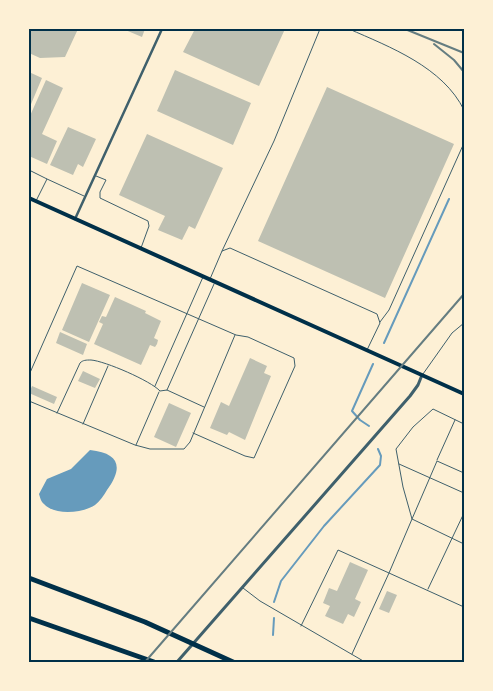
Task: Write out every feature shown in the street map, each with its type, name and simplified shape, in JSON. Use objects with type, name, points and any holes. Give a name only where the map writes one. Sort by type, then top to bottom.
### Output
[{"type":"highway","points":[[29,578],[145,622],[233,662]]},
{"type":"highway","points":[[29,618],[154,662]]},
{"type":"main road","points":[[29,198],[464,394]]},
{"type":"street","points":[[75,219],[162,29]]},
{"type":"street","points":[[177,662],[410,396],[422,375]]},
{"type":"lane","points":[[209,279],[274,141],[320,29]]},
{"type":"lane","points":[[349,29],[398,51],[428,69],[448,87],[461,103],[464,110]]},
{"type":"lane","points":[[367,350],[377,328],[389,310],[464,143]]},
{"type":"lane","points":[[29,170],[85,196]]},
{"type":"lane","points":[[95,175],[106,180],[100,192],[100,198],[148,221],[149,226],[140,248]]},
{"type":"lane","points":[[36,202],[46,178]]},
{"type":"lane","points":[[222,251],[230,248],[376,314],[380,323]]},
{"type":"lane","points":[[29,375],[77,266],[236,335],[248,337],[292,356],[295,361],[294,366],[254,458],[245,456],[193,433]]},
{"type":"lane","points":[[155,386],[203,276]]},
{"type":"lane","points":[[167,390],[215,282]]},
{"type":"lane","points":[[422,375],[452,333],[464,322]]},
{"type":"lane","points":[[29,401],[136,445],[150,449],[184,449],[193,433],[236,335]]},
{"type":"lane","points":[[57,413],[80,363],[86,360],[93,360],[108,365],[155,386],[160,391]]},
{"type":"lane","points":[[83,424],[108,365]]},
{"type":"lane","points":[[160,391],[167,390],[204,407]]},
{"type":"lane","points":[[136,445],[160,391]]},
{"type":"lane","points":[[412,519],[396,449],[413,427],[433,410],[464,424]]},
{"type":"lane","points":[[352,654],[455,420]]},
{"type":"lane","points":[[437,461],[464,473]]},
{"type":"lane","points":[[399,464],[464,493]]},
{"type":"lane","points":[[428,590],[464,513]]},
{"type":"lane","points":[[412,519],[464,544]]},
{"type":"lane","points":[[301,626],[338,550],[464,607]]},
{"type":"lane","points":[[242,588],[301,626],[365,662]]},
{"type":"water","points":[[90,450],[107,454],[116,462],[116,474],[99,502],[84,510],[69,512],[49,508],[42,502],[39,494],[47,479],[71,469]]},
{"type":"building","points":[[29,29],[78,29],[65,57],[40,58],[29,53]]},
{"type":"building","points":[[123,29],[145,29],[142,37]]},
{"type":"building","points":[[195,29],[285,29],[259,86],[183,52]]},
{"type":"building","points":[[175,70],[251,103],[233,145],[157,111]]},
{"type":"building","points":[[29,72],[42,78],[29,109]]},
{"type":"building","points":[[46,80],[63,88],[42,134],[57,141],[47,164],[29,156],[29,118]]},
{"type":"building","points":[[327,87],[454,144],[385,298],[258,241]]},
{"type":"building","points":[[68,127],[96,139],[83,167],[78,164],[73,175],[50,165]]},
{"type":"building","points":[[147,134],[223,168],[195,229],[189,226],[182,240],[158,230],[165,216],[119,195]]},
{"type":"building","points":[[82,283],[110,295],[89,342],[62,330]]},
{"type":"building","points":[[115,297],[146,311],[145,313],[161,321],[154,338],[158,340],[157,344],[155,347],[150,345],[141,365],[94,344],[103,324],[99,322],[102,316],[106,317]]},
{"type":"building","points":[[60,332],[87,344],[83,355],[56,343]]},
{"type":"building","points":[[250,358],[267,366],[264,373],[271,376],[245,440],[229,432],[227,435],[210,428],[221,402],[229,406]]},
{"type":"building","points":[[83,371],[100,379],[95,388],[78,381]]},
{"type":"building","points":[[32,386],[57,397],[54,404],[29,393]]},
{"type":"building","points":[[169,403],[191,413],[176,447],[154,437]]},
{"type":"building","points":[[350,562],[368,570],[355,599],[361,602],[354,617],[348,614],[343,624],[325,616],[330,606],[323,603],[329,588],[337,591]]},
{"type":"building","points":[[387,591],[397,595],[389,613],[379,609]]},
{"type":"waterway","points":[[384,343],[449,199]]},
{"type":"waterway","points":[[369,426],[352,411],[373,364]]},
{"type":"waterway","points":[[274,602],[281,581],[324,526],[380,465],[381,456],[378,449]]},
{"type":"waterway","points":[[273,635],[274,618]]},
{"type":"railway","points":[[405,29],[464,53]]},
{"type":"railway","points":[[434,44],[454,60],[464,72]]},
{"type":"railway","points":[[145,662],[464,294]]}]
